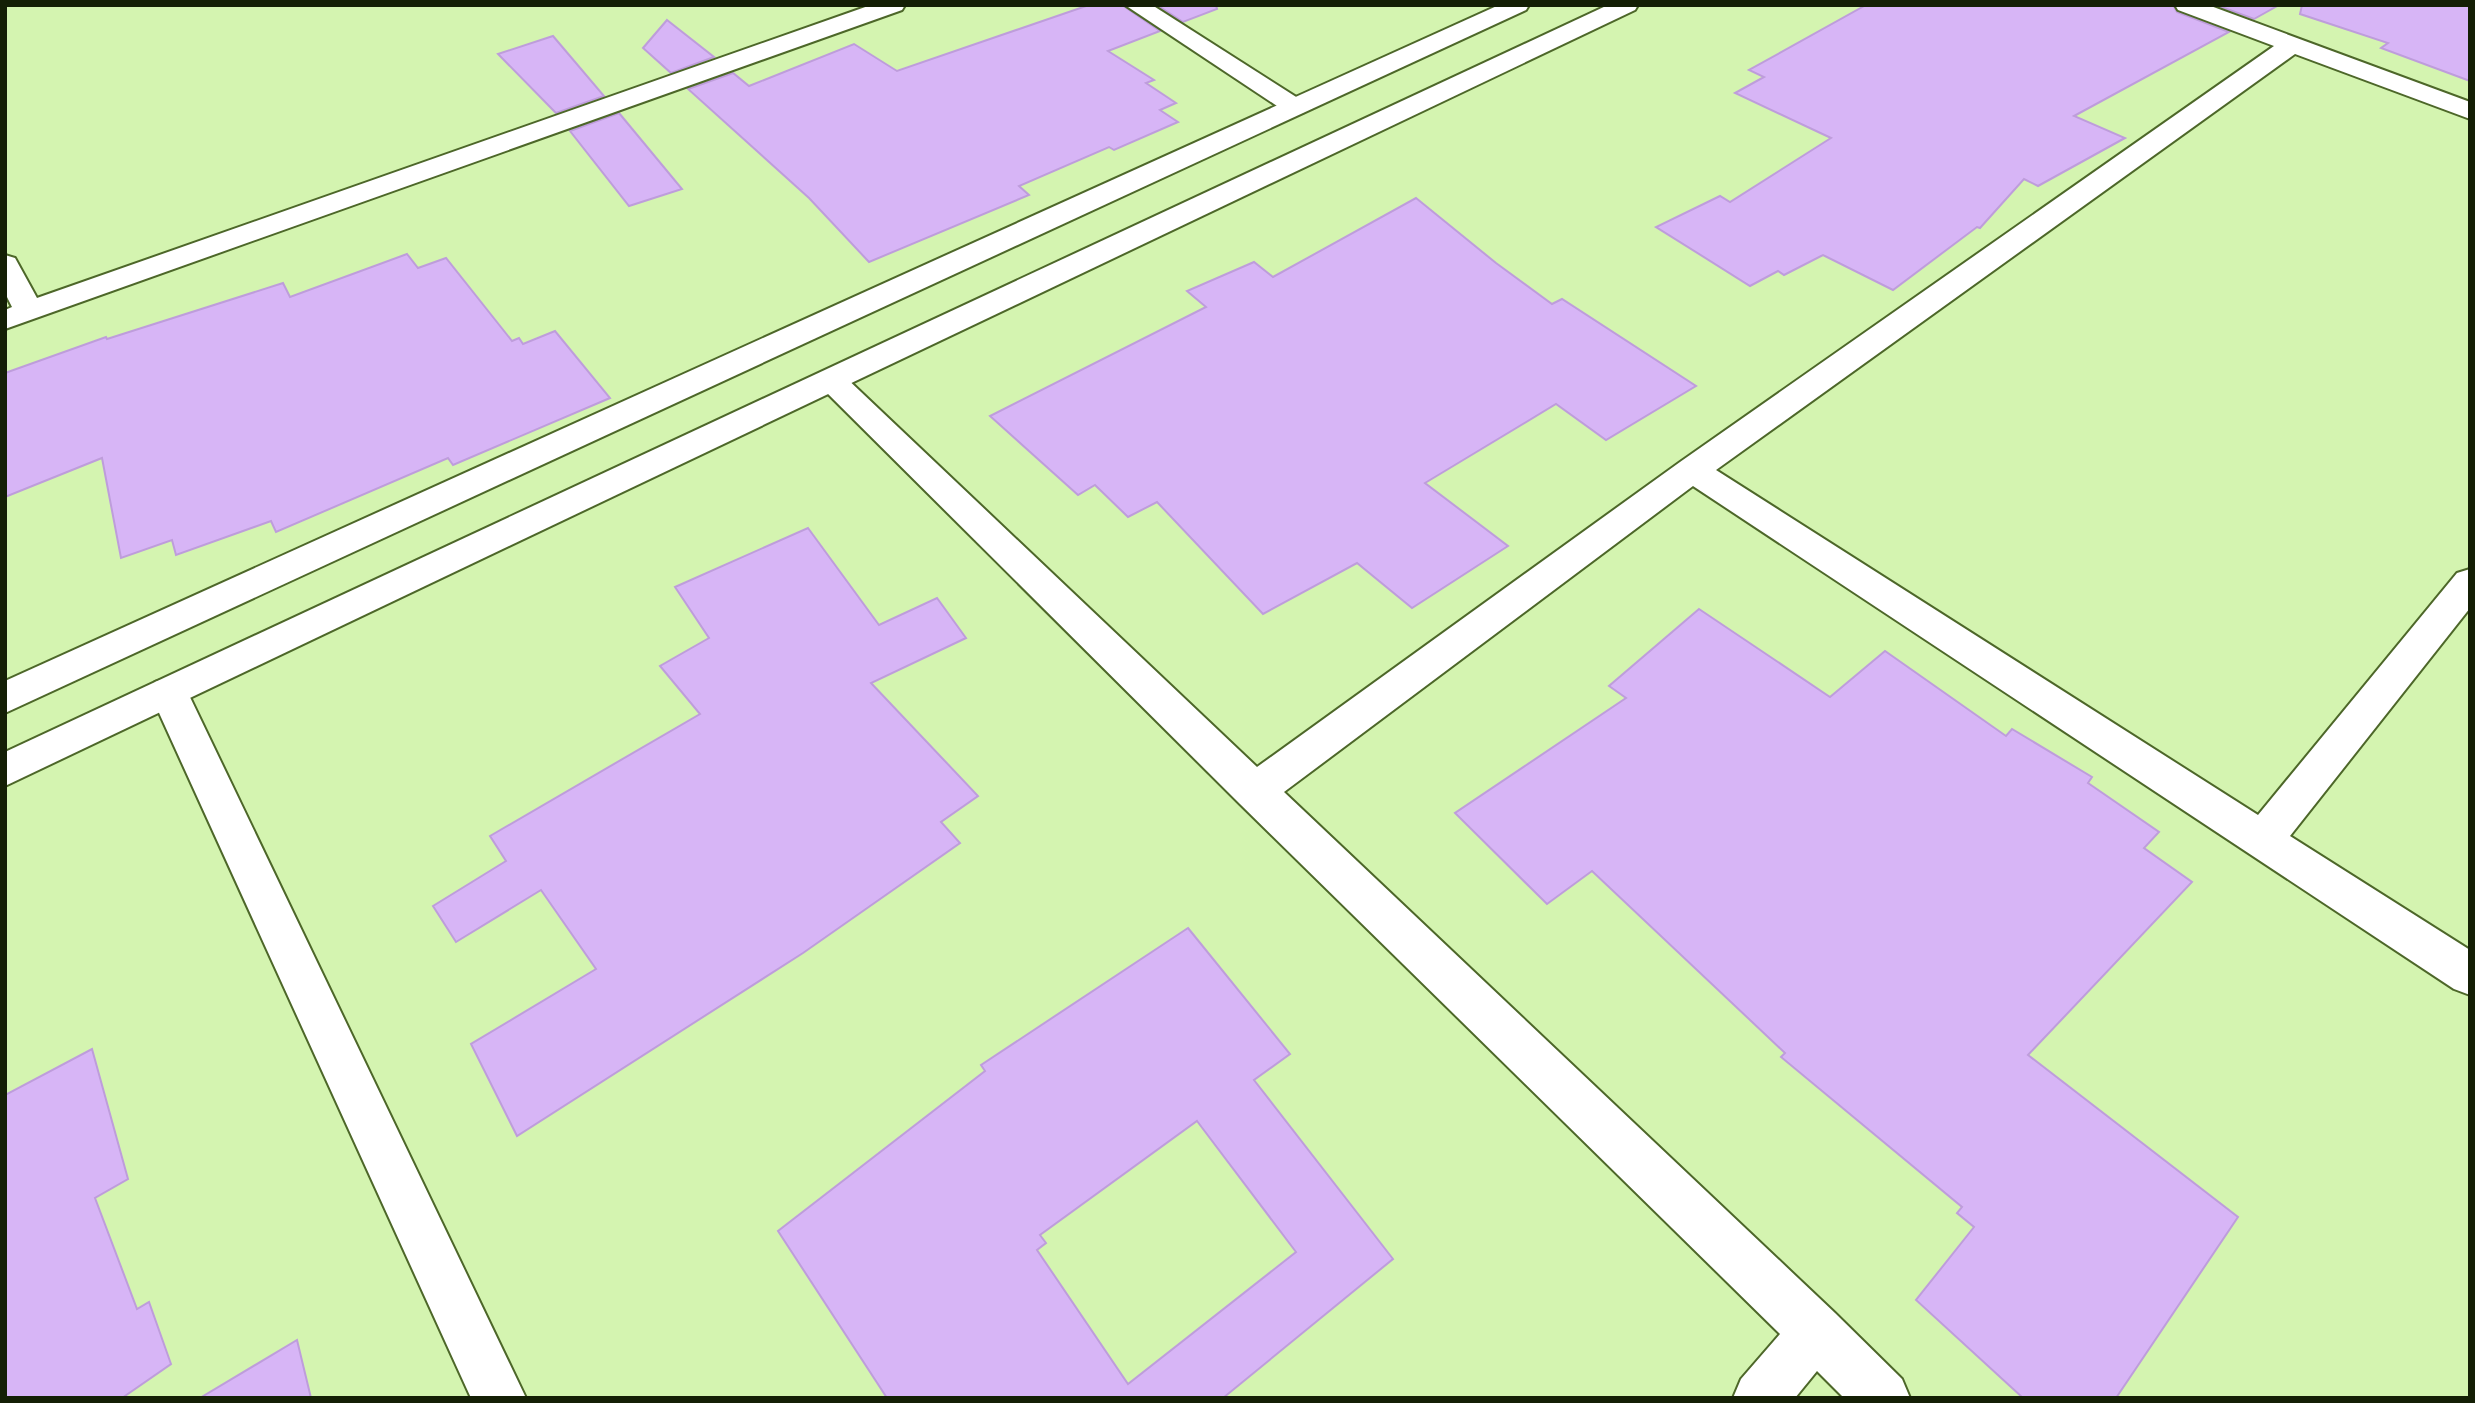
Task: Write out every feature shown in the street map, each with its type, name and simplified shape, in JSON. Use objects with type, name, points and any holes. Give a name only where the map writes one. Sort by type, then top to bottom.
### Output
[{"type":"street","points":[[5,264],[17,316],[894,5]]},
{"type":"street","points":[[1136,5],[1296,107]]},
{"type":"street","points":[[5,698],[1518,5]]},
{"type":"street","points":[[5,770],[1627,5]]},
{"type":"street","points":[[2186,5],[2470,111]]},
{"type":"street","points":[[1254,792],[1692,470],[2293,44]]},
{"type":"street","points":[[831,381],[1883,1398]]},
{"type":"street","points":[[1692,470],[2470,975]]},
{"type":"street","points":[[2262,840],[2470,582]]},
{"type":"street","points":[[169,693],[499,1398]]},
{"type":"street","points":[[1760,1398],[1816,1332]]},
{"type":"building","points":[[1089,5],[1122,5],[1160,31],[1108,51],[1154,80],[1146,83],[1176,103],[1160,110],[1178,122],[1114,150],[1109,147],[1019,186],[1029,195],[869,262],[809,198],[688,89],[733,73],[749,86],[854,44],[897,71]]},
{"type":"building","points":[[1157,5],[1216,5],[1217,9],[1183,22]]},
{"type":"building","points":[[1866,5],[2173,5],[2177,12],[2229,32],[2074,116],[2125,138],[2038,186],[2024,179],[1980,228],[1977,227],[1893,290],[1823,255],[1784,275],[1778,271],[1750,286],[1656,227],[1720,196],[1730,202],[1831,138],[1735,93],[1764,77],[1749,70]]},
{"type":"building","points":[[2216,5],[2279,5],[2254,19]]},
{"type":"building","points":[[2302,5],[2470,5],[2470,81],[2381,48],[2388,43],[2300,14]]},
{"type":"building","points":[[667,20],[714,57],[671,73],[643,48]]},
{"type":"building","points":[[553,36],[604,96],[556,113],[498,54]]},
{"type":"building","points":[[619,113],[682,189],[629,206],[570,131]]},
{"type":"building","points":[[1416,198],[1552,304],[1562,299],[1696,386],[1606,440],[1556,404],[1425,483],[1508,546],[1412,608],[1357,563],[1263,614],[1157,502],[1128,517],[1095,485],[1078,495],[990,416],[1206,307],[1187,291],[1254,262],[1273,277]]},
{"type":"building","points":[[407,254],[418,268],[446,258],[512,341],[519,338],[523,344],[555,331],[610,398],[453,465],[448,458],[276,532],[271,521],[176,555],[172,540],[121,558],[102,458],[5,497],[5,373],[106,337],[107,339],[283,283],[290,297]]},
{"type":"building","points":[[808,528],[879,625],[937,598],[966,638],[871,683],[978,796],[941,822],[960,843],[803,953],[517,1136],[471,1044],[596,969],[541,890],[456,942],[433,906],[506,861],[490,836],[700,714],[660,666],[709,638],[675,587]]},
{"type":"building","points":[[1699,609],[1830,697],[1885,651],[2006,736],[2012,729],[2092,777],[2088,783],[2159,832],[2144,848],[2192,882],[2028,1055],[2238,1217],[2116,1398],[2023,1398],[1916,1300],[1974,1227],[1957,1213],[1962,1207],[1781,1057],[1785,1053],[1592,871],[1547,904],[1455,813],[1626,698],[1609,686]]},
{"type":"building","points":[[1188,928],[1290,1054],[1254,1080],[1393,1259],[1223,1398],[887,1398],[778,1231],[985,1071],[981,1065]],"holes":[[[1197,1121],[1296,1252],[1128,1384],[1037,1250],[1046,1243],[1040,1235]]]},
{"type":"building","points":[[92,1049],[128,1179],[95,1198],[137,1309],[149,1302],[171,1364],[122,1398],[5,1398],[5,1095]]},
{"type":"building","points":[[297,1340],[311,1398],[200,1398]]}]
